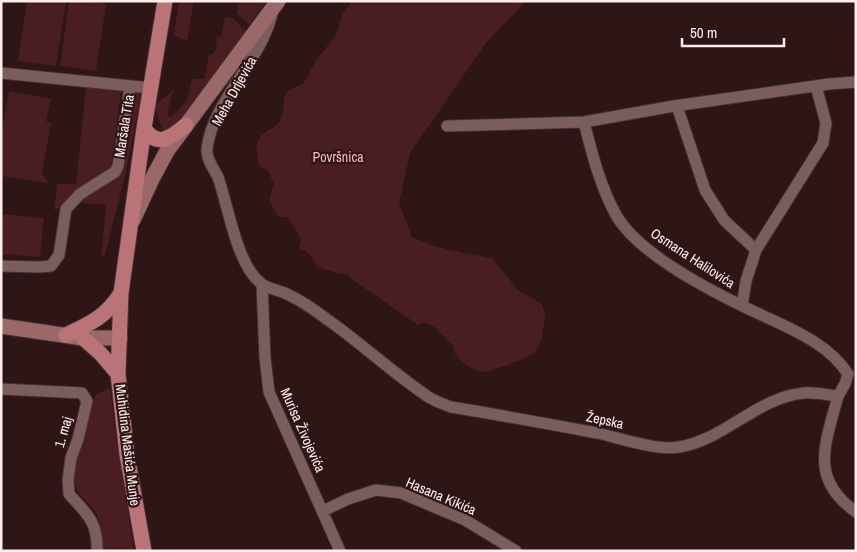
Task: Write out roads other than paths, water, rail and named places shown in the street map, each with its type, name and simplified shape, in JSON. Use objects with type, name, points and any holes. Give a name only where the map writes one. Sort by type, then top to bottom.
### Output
[{"type":"main road","name":"Maršala Tita","points":[[120,338],[121,293],[144,128],[165,1]]},
{"type":"main road","name":"Meha Drljevića","points":[[131,224],[159,165],[186,125],[275,5]]},
{"type":"main road","points":[[144,128],[154,138],[164,139],[186,125]]},
{"type":"main road","points":[[66,336],[106,314],[121,293]]},
{"type":"main road","points":[[1,326],[83,338],[120,338]]},
{"type":"main road","points":[[83,338],[105,358],[118,374]]},
{"type":"main road","name":"Muhidina Mašića Munje","points":[[120,338],[118,374],[127,454],[144,551]]},
{"type":"street","name":"Meha Drljevića","points":[[262,284],[250,271],[242,254],[207,151],[213,126],[226,100],[262,40],[275,5]]},
{"type":"street","name":"Maršala Tita","points":[[1,72],[151,88]]},
{"type":"street","points":[[448,126],[584,122],[677,106],[856,82]]},
{"type":"street","name":"Maršala Tita","points":[[1,266],[39,268],[51,266],[59,255],[66,209],[80,194],[115,172],[118,166],[130,86]]},
{"type":"street","name":"Osmana Halilovića","points":[[742,306],[746,281],[756,250],[823,143],[826,123],[816,86]]},
{"type":"street","points":[[677,106],[705,190],[724,220],[756,250]]},
{"type":"street","name":"Osmana Halilovića","points":[[584,122],[601,180],[617,215],[642,245],[699,283],[816,342],[834,357],[848,374],[838,396]]},
{"type":"street","name":"Žepska","points":[[262,284],[285,292],[301,301],[330,321],[428,397],[451,407],[662,448],[671,448],[701,441],[788,396],[806,392],[838,396]]},
{"type":"street","name":"Murisa Živojevića","points":[[262,284],[265,358],[269,392],[340,551]]},
{"type":"street","name":"1. maj","points":[[1,389],[82,394],[87,401],[78,439],[71,458],[68,480],[69,494],[93,520],[98,542],[97,551]]},
{"type":"street","points":[[838,396],[825,447],[824,468],[829,484],[846,505],[856,512]]},
{"type":"street","name":"Hasana Kikića","points":[[323,511],[348,499],[376,490],[401,493],[465,520],[516,551]]},
{"type":"park label","name":"Površnica","points":[[338,157]]}]
